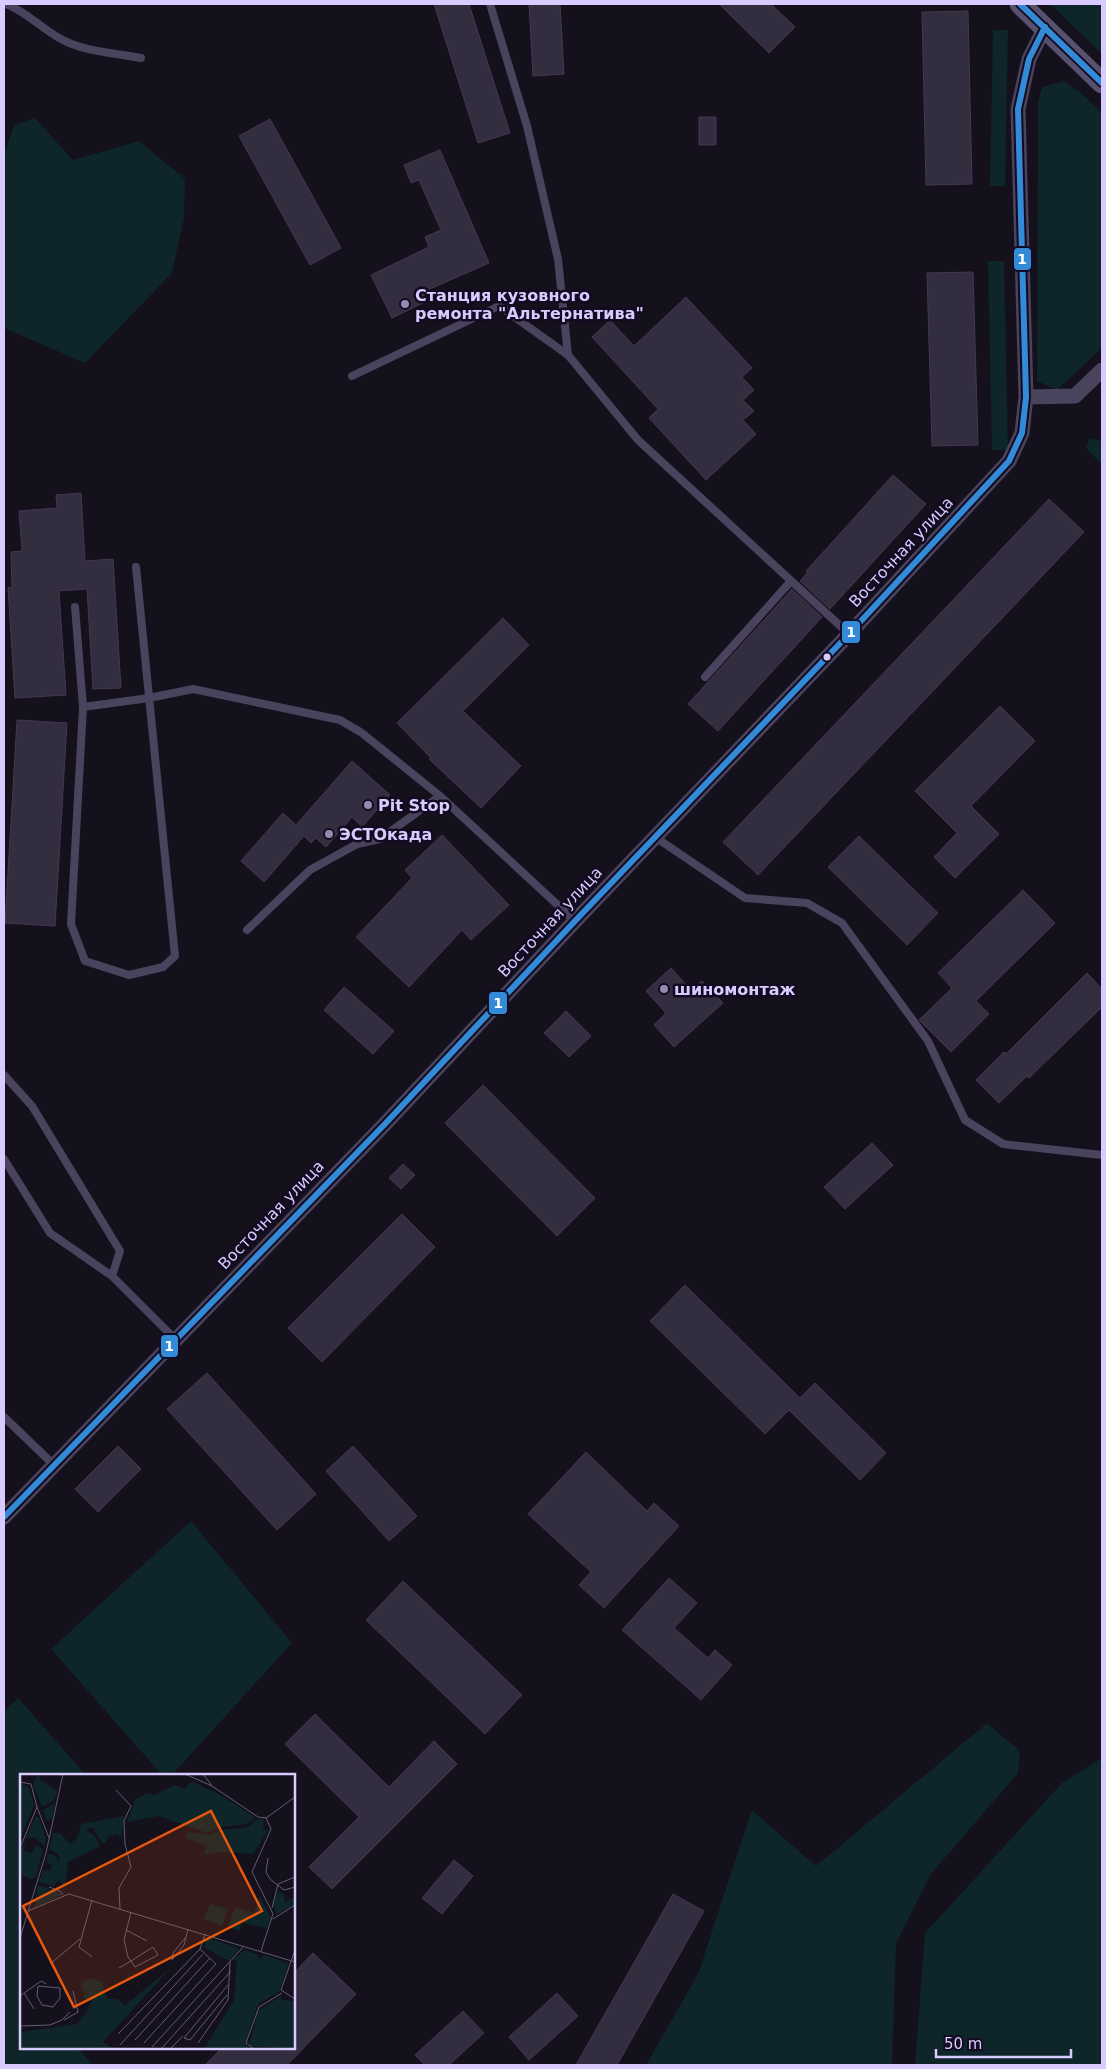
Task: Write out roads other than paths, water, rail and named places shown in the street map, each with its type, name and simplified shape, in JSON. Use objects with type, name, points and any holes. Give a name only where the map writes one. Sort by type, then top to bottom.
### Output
[{"type":"street","points":[[1020,4],[1102,83]]},
{"type":"street","name":"Восточная улица","points":[[4,1517],[384,1125],[575,921],[849,634],[1009,461],[1022,434],[1026,397],[1018,109],[1028,59],[1045,27]]},
{"type":"street","points":[[1026,397],[1075,396],[1102,370]]},
{"type":"lane","points":[[6,4],[20,10],[62,40],[79,47],[141,58]]},
{"type":"lane","points":[[490,4],[527,126],[558,260],[568,355]]},
{"type":"lane","points":[[352,376],[499,306],[568,355],[638,440],[849,634]]},
{"type":"lane","points":[[75,607],[83,706],[71,924],[85,961],[129,975],[163,967],[175,956],[136,567]]},
{"type":"lane","points":[[705,677],[791,581]]},
{"type":"lane","points":[[83,706],[149,698],[193,689],[340,720],[362,733],[440,796],[575,921]]},
{"type":"lane","points":[[247,930],[310,870],[357,844],[380,839],[440,796]]},
{"type":"lane","points":[[655,837],[745,898],[807,903],[842,923],[928,1041],[965,1120],[1004,1144],[1102,1155]]},
{"type":"lane","points":[[4,1075],[32,1106],[120,1251],[112,1276]]},
{"type":"lane","points":[[4,1159],[50,1233],[112,1276],[175,1339]]},
{"type":"lane","points":[[4,1417],[55,1466]]},
{"type":"place","name":"Станция кузовного ремонта \"Альтернатива\"","points":[[405,304]]},
{"type":"place","name":"Pit Stop","points":[[368,805]]},
{"type":"place","name":"ЭСТОкада","points":[[329,834]]},
{"type":"place","name":"шиномонтаж","points":[[664,989]]}]
